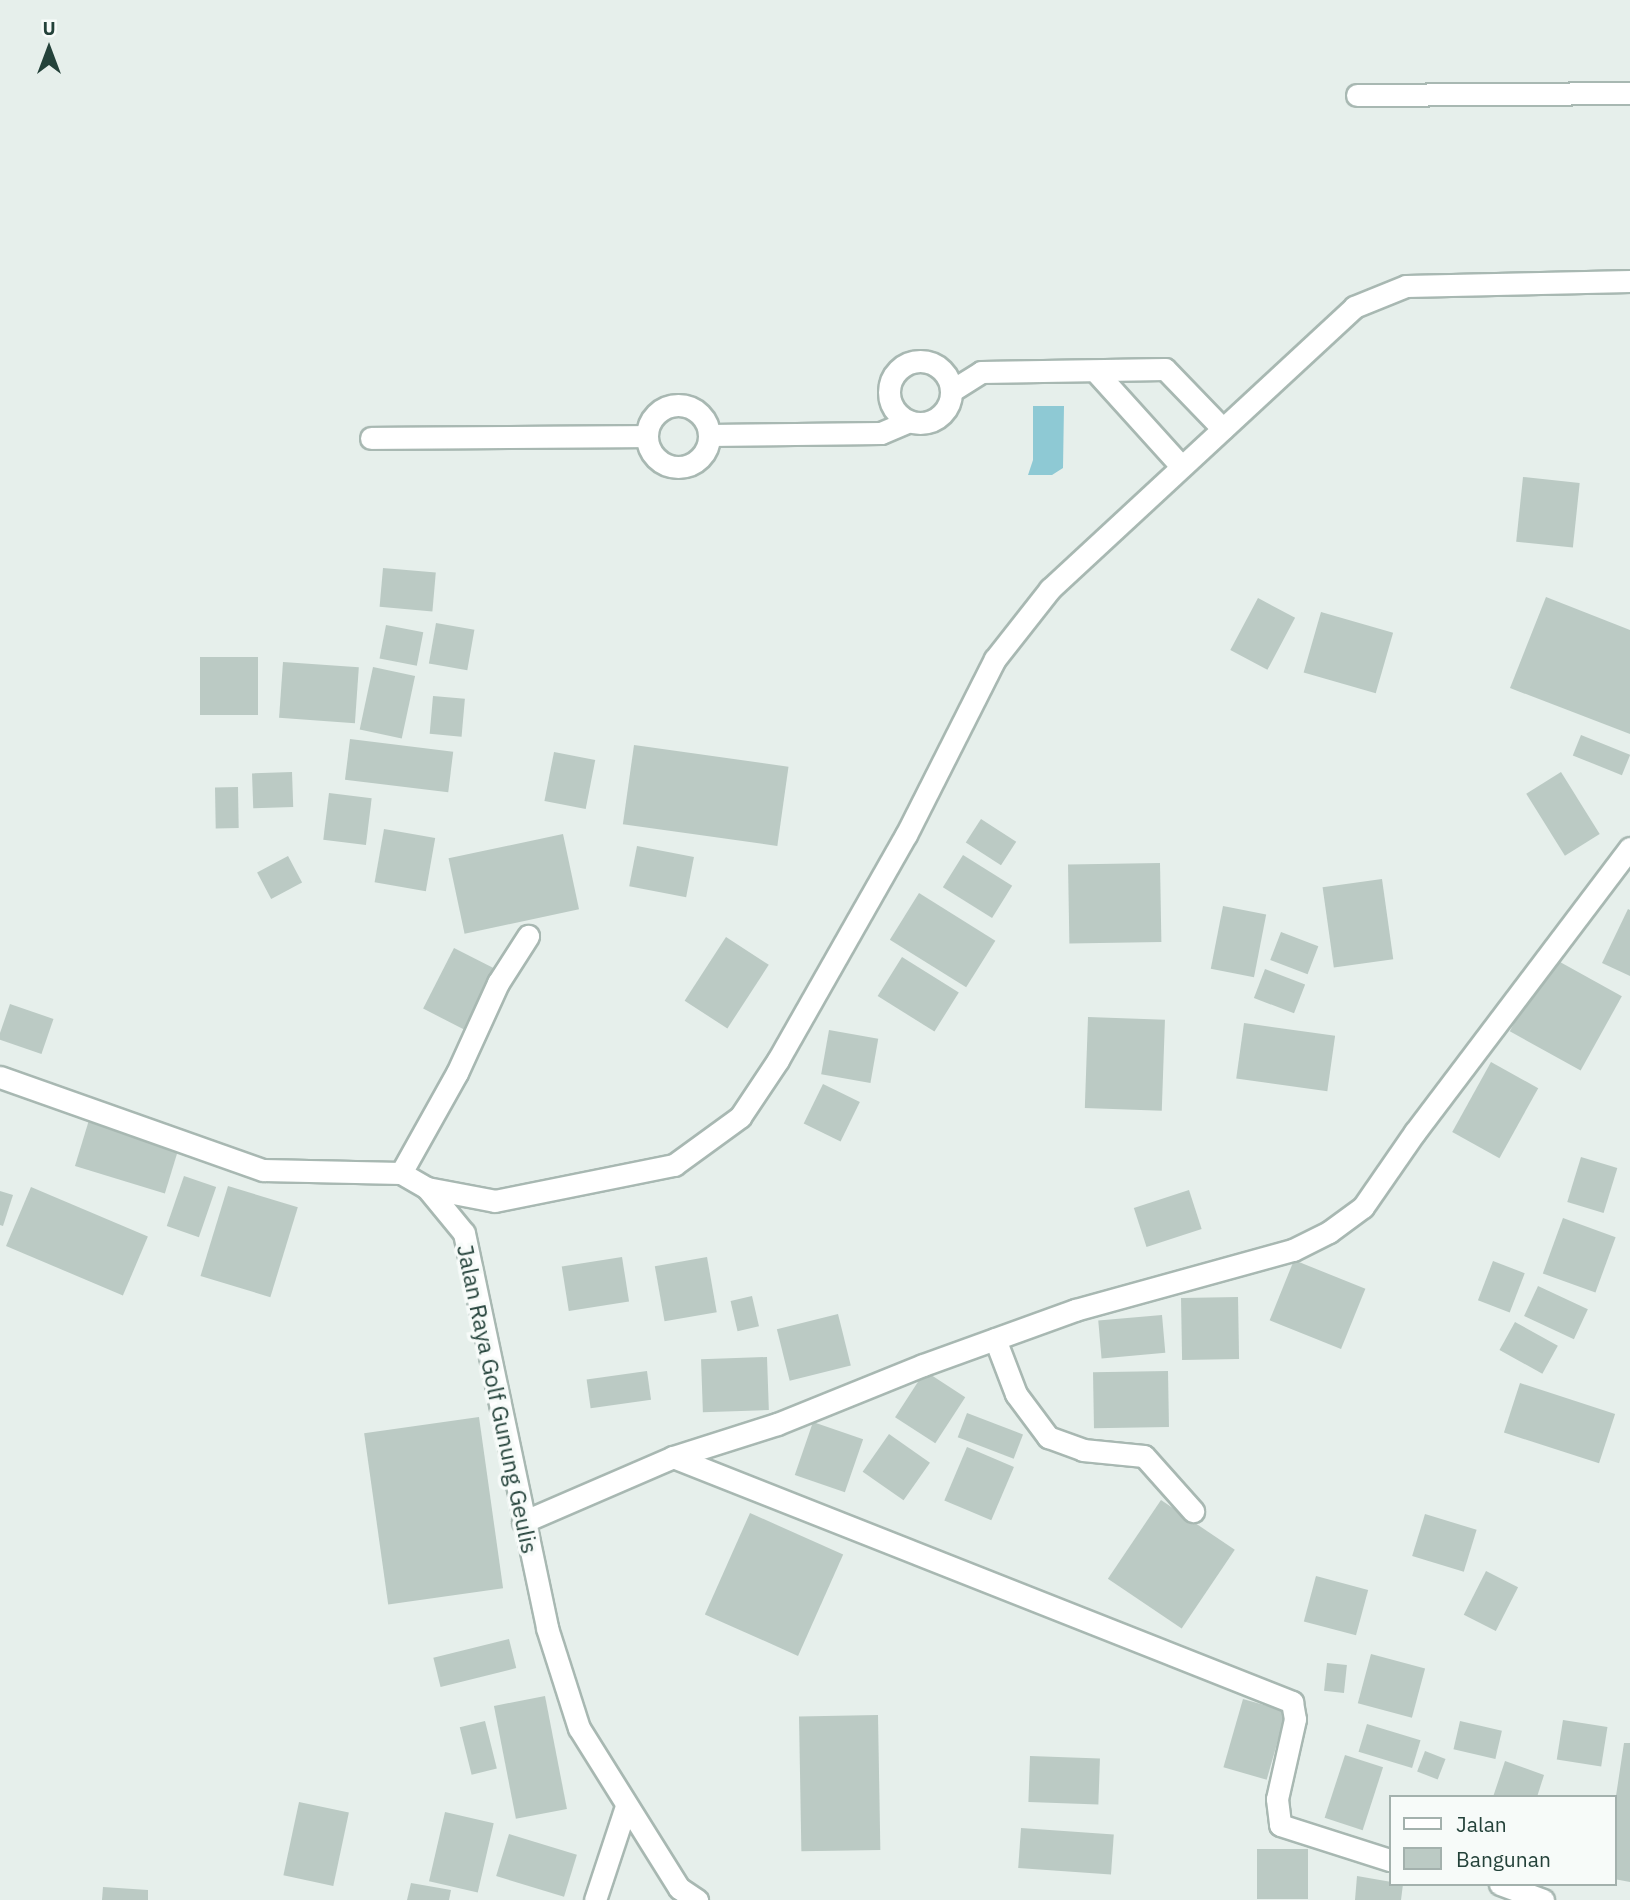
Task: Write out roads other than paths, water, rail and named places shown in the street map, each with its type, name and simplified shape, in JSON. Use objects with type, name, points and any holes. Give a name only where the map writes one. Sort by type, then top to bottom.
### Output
[{"type":"street","points":[[1357,95],[1630,93]]},
{"type":"street","points":[[427,1188],[495,1201],[674,1165],[740,1117],[778,1060],[906,835],[995,659],[1050,589],[1180,465],[1223,429],[1354,307],[1406,286],[1630,281]]},
{"type":"street","points":[[709,435],[881,433],[909,421],[921,423],[943,413],[951,391],[949,380],[932,363],[908,364],[898,370],[891,381],[892,404],[909,421]]},
{"type":"street","points":[[951,391],[981,372],[1097,373],[1165,369],[1223,429]]},
{"type":"street","points":[[1097,373],[1180,465]]},
{"type":"street","points":[[678,405],[700,413],[709,435],[701,457],[679,466],[657,458],[648,436],[656,414],[678,405]]},
{"type":"street","points":[[371,439],[648,436]]},
{"type":"street","points":[[523,1522],[673,1457],[777,1424],[1075,1310],[1293,1250],[1363,1207],[1415,1132],[1630,848]]},
{"type":"street","points":[[401,1173],[457,1073],[498,983],[528,936]]},
{"type":"street","name":"Jalan Raya Golf Gunung Geulis","points":[[0,1077],[263,1170],[401,1173],[427,1188],[464,1233],[547,1628],[579,1728],[680,1888],[696,1900]]},
{"type":"street","points":[[995,1339],[1016,1394],[1048,1437],[1083,1450],[1144,1456],[1193,1511]]},
{"type":"street","points":[[673,1457],[1292,1702],[1295,1719],[1277,1799],[1280,1825],[1388,1859]]},
{"type":"street","points":[[595,1900],[626,1806]]},
{"type":"street","points":[[1505,1886],[1543,1900]]},
{"type":"water","points":[[1033,406],[1064,406],[1063,468],[1052,475],[1028,475],[1033,460]]}]
